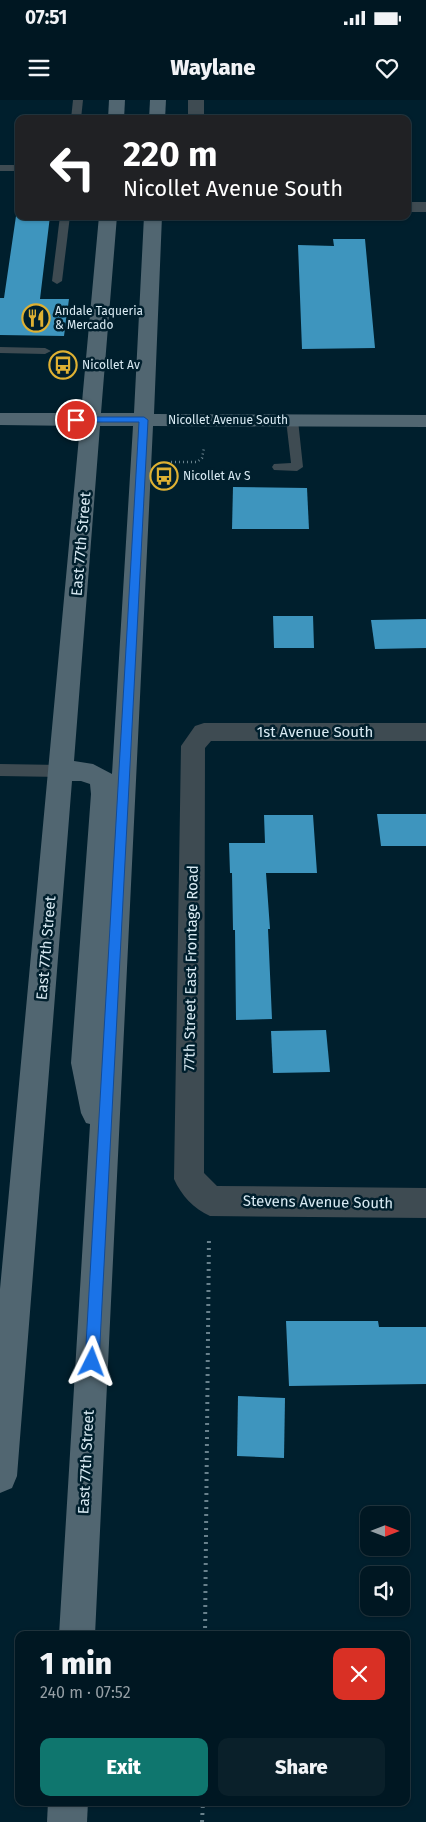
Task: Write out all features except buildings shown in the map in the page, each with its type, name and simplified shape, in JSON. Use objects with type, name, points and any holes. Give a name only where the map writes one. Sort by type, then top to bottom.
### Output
[{"type":"street","points":[[116,115],[117,100]]},
{"type":"street","points":[[157,115],[158,100]]},
{"type":"street","points":[[196,100],[196,115]]},
{"type":"street","points":[[411,207],[426,207]]},
{"type":"street","name":"East 77th Street","points":[[0,1476],[108,220]]},
{"type":"street","name":"East 77th Street","points":[[77,1631],[144,420],[153,220]]},
{"type":"street","name":"Nicollet Avenue South","points":[[0,419],[426,421]]},
{"type":"street","name":"1st Avenue South","points":[[204,732],[426,732]]},
{"type":"street","name":"77th Street East Frontage Road","points":[[204,732],[193,746],[189,1179],[210,1201]]},
{"type":"street","points":[[61,770],[84,771],[102,779],[104,794],[85,1063],[104,1148]]},
{"type":"street","name":"Stevens Avenue South","points":[[210,1201],[426,1204]]},
{"type":"street","points":[[67,1822],[68,1806]]},
{"type":"lane","points":[[76,115],[78,100]]},
{"type":"lane","points":[[0,168],[15,168]]},
{"type":"lane","points":[[56,281],[64,220]]},
{"type":"lane","points":[[0,350],[45,351]]},
{"type":"lane","points":[[278,467],[297,466],[292,420]]},
{"type":"lane","points":[[0,770],[61,770]]},
{"type":"path","points":[[166,462],[197,462],[202,458],[204,448]]},
{"type":"path","points":[[205,1631],[210,1201]]},
{"type":"path","points":[[202,1822],[203,1806]]},
{"type":"place","name":"Andale Taqueria & Mercado","points":[[36,318]]},
{"type":"place","name":"Nicollet Av","points":[[63,365]]},
{"type":"place","name":"Nicollet Av S","points":[[164,476]]},
{"type":"route","points":[[76,420],[144,420],[92,1362]]}]
